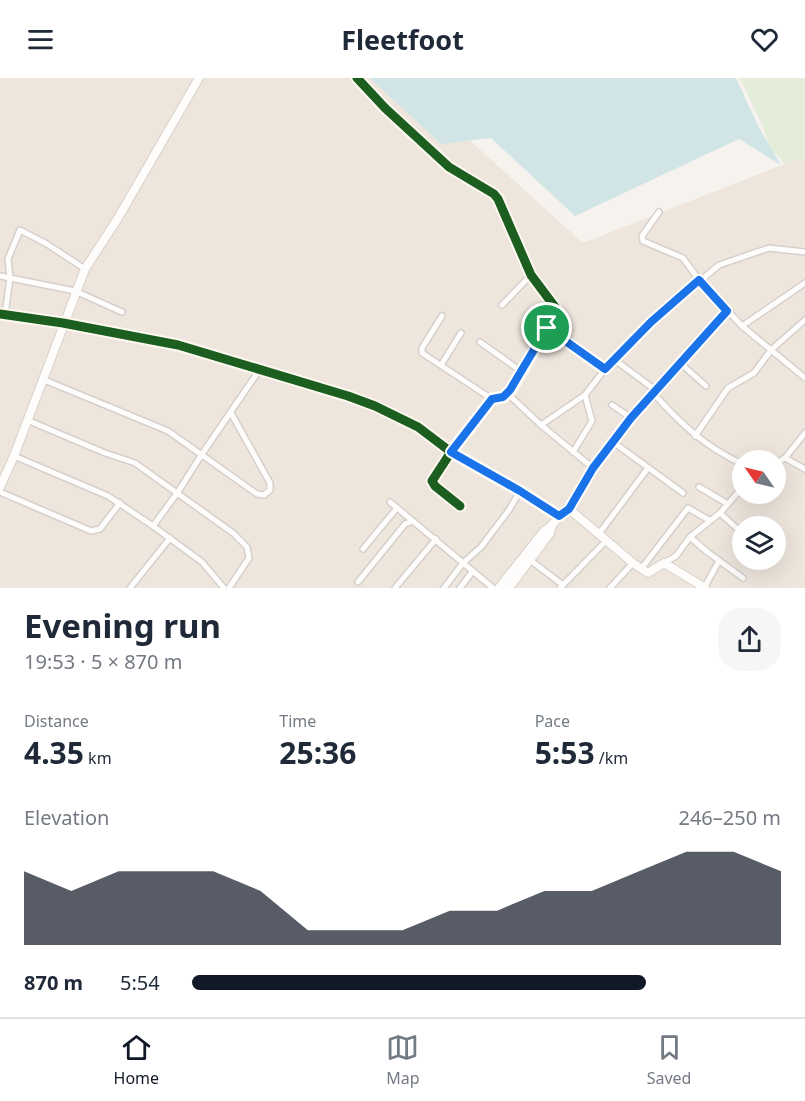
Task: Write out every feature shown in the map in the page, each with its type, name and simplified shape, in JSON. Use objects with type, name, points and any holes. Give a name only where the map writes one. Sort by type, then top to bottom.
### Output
[{"type":"street","points":[[0,487],[85,269],[118,218],[199,78]]},
{"type":"street","points":[[357,78],[385,108],[449,167],[494,194],[531,275],[555,307],[552,319],[508,394],[492,399],[451,452],[432,482],[460,506]]},
{"type":"street","points":[[659,212],[642,239],[683,258],[699,280],[742,326],[805,378]]},
{"type":"street","points":[[85,269],[47,244],[20,230],[8,259],[10,278],[2,315],[63,323],[178,345],[375,405],[418,427],[451,452],[559,516]]},
{"type":"street","points":[[540,424],[585,395],[605,369],[651,322],[699,280],[727,261],[762,249],[776,248],[805,252]]},
{"type":"street","points":[[502,305],[531,275]]},
{"type":"street","points":[[0,276],[75,291],[122,312]]},
{"type":"street","points":[[742,326],[805,283]]},
{"type":"street","points":[[509,588],[559,516],[569,509],[593,468],[631,418],[727,311]]},
{"type":"street","points":[[442,316],[421,350],[422,353],[492,399]]},
{"type":"street","points":[[695,436],[728,388],[754,373],[771,350],[805,320]]},
{"type":"street","points":[[547,328],[605,369]]},
{"type":"street","points":[[441,365],[461,333]]},
{"type":"street","points":[[480,342],[522,372]]},
{"type":"street","points":[[615,360],[654,389],[653,393],[695,436],[712,449],[732,459]]},
{"type":"street","points":[[680,363],[706,386]]},
{"type":"street","points":[[153,526],[260,369]]},
{"type":"street","points":[[42,379],[157,426],[202,454],[257,494],[264,495],[270,490],[270,483],[231,413]]},
{"type":"street","points":[[508,394],[593,468]]},
{"type":"street","points":[[573,452],[592,421],[585,395]]},
{"type":"street","points":[[612,405],[631,418]]},
{"type":"street","points":[[27,420],[105,453],[135,463],[233,533],[247,547],[249,558],[229,588]]},
{"type":"street","points":[[786,457],[805,433]]},
{"type":"street","points":[[613,442],[683,494]]},
{"type":"street","points":[[14,456],[120,503],[202,562],[224,588]]},
{"type":"street","points":[[786,459],[805,469]]},
{"type":"street","points":[[598,535],[648,468]]},
{"type":"street","points":[[699,487],[728,504]]},
{"type":"street","points":[[444,588],[463,563],[481,547],[509,510],[520,491]]},
{"type":"street","points":[[0,492],[91,531],[100,529],[120,503]]},
{"type":"street","points":[[569,509],[598,535],[648,573],[676,556],[690,537],[709,519],[720,513],[732,499]]},
{"type":"street","points":[[390,502],[493,588]]},
{"type":"street","points":[[363,549],[397,508]]},
{"type":"street","points":[[641,569],[688,508],[709,519]]},
{"type":"street","points":[[720,513],[732,524]]},
{"type":"street","points":[[358,582],[405,524],[413,521]]},
{"type":"street","points":[[500,588],[544,531],[551,530]]},
{"type":"street","points":[[690,537],[743,578]]},
{"type":"street","points":[[130,588],[170,538]]},
{"type":"street","points":[[395,588],[436,539]]},
{"type":"street","points":[[530,560],[562,586],[606,541]]},
{"type":"street","points":[[664,563],[705,588],[719,561]]},
{"type":"street","points":[[610,588],[633,563]]},
{"type":"street","points":[[460,588],[472,572]]},
{"type":"shaded area","points":[[0,78],[401,78],[583,243],[805,156],[805,588],[0,588]]},
{"type":"shaded area","points":[[370,78],[736,78],[758,126],[781,165],[739,139],[575,216],[491,138],[441,144]]},
{"type":"green space","points":[[740,78],[805,78],[805,158],[785,164],[770,148],[763,127]]},
{"type":"cycle path","points":[[357,78],[385,108],[449,167],[494,194],[531,275],[555,307],[552,319],[511,390],[503,397],[492,399],[432,481],[460,506]]},
{"type":"cycle path","points":[[0,314],[63,323],[178,345],[348,396],[418,427],[451,452],[559,516]]},
{"type":"route","points":[[699,280],[727,311],[631,418],[593,468],[569,509],[559,516],[451,452],[492,399],[508,394],[547,328],[605,369],[651,322],[699,280]]}]
